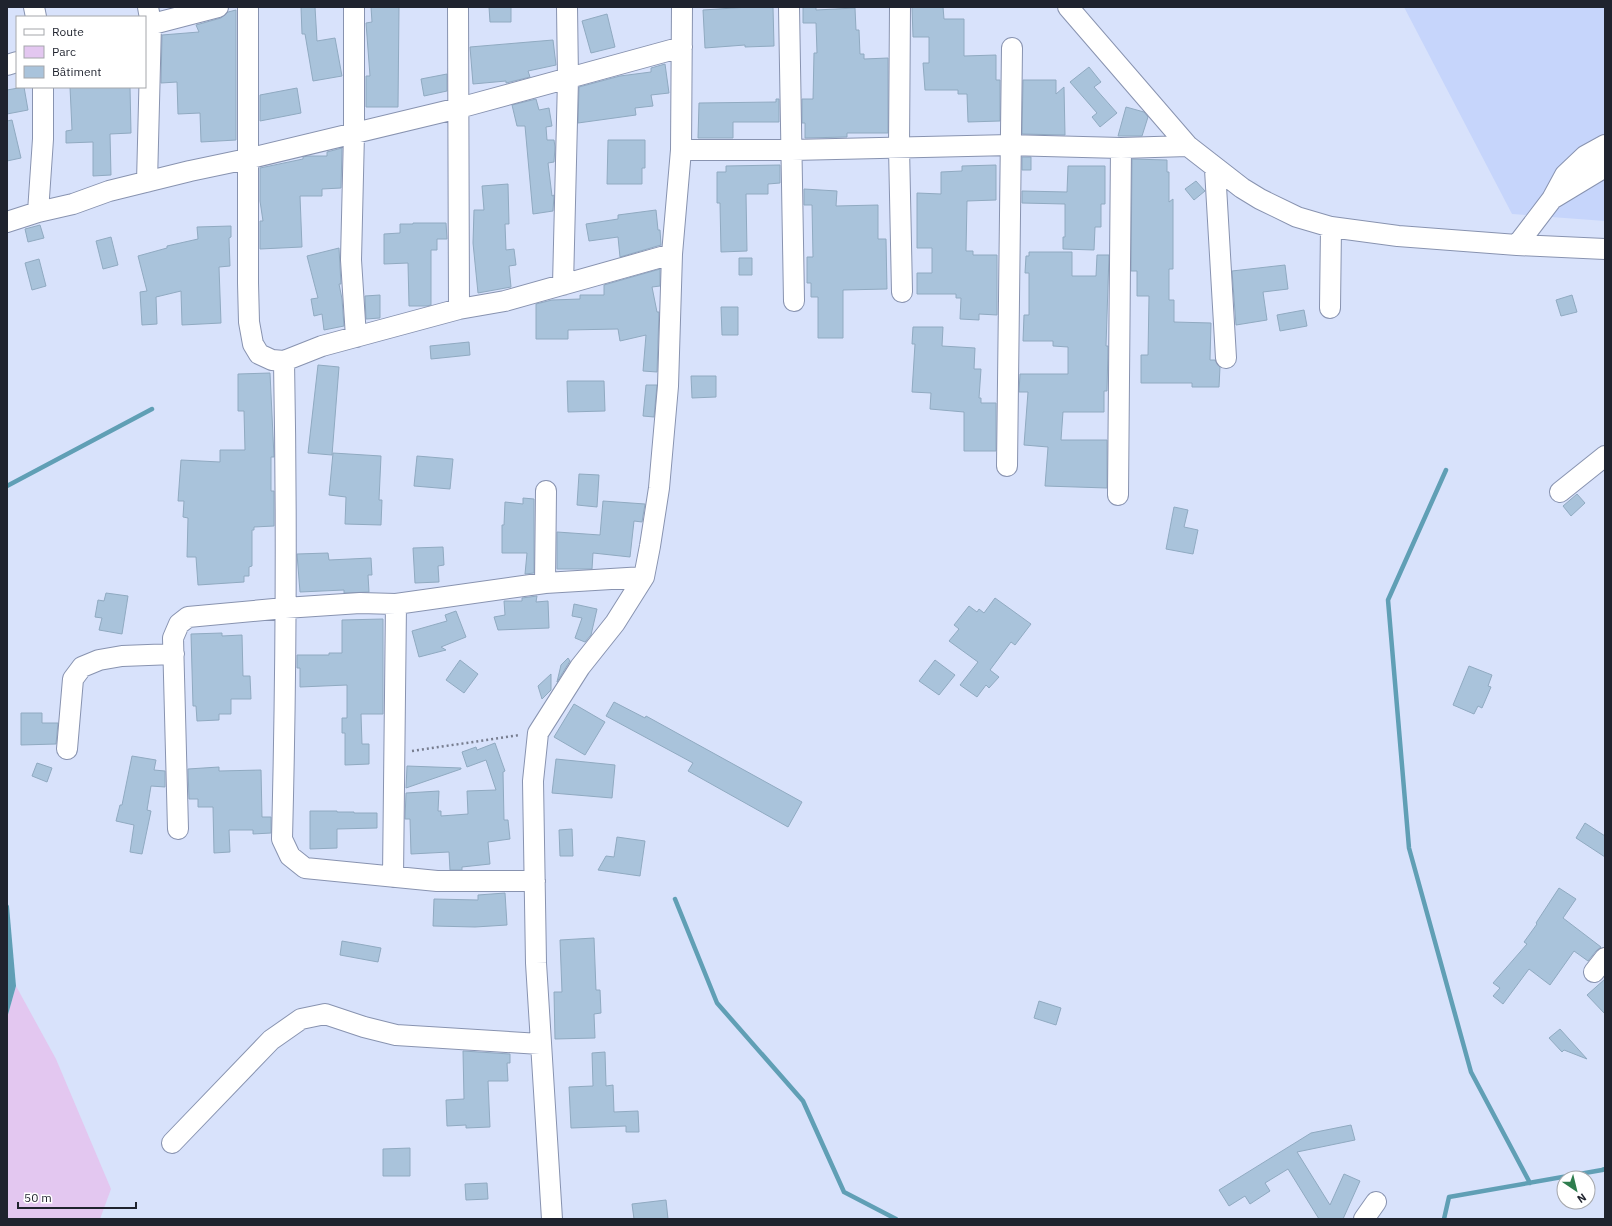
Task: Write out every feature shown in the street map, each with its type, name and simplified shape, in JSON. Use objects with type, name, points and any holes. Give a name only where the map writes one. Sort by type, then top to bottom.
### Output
[{"type":"street","points":[[147,182],[148,19],[218,7]]},
{"type":"street","points":[[248,7],[247,159],[249,322],[253,344],[259,354],[272,360],[284,360],[322,346],[459,309],[505,302],[672,254]]},
{"type":"street","points":[[354,7],[354,133],[351,260],[356,337]]},
{"type":"street","points":[[458,7],[460,108],[459,309]]},
{"type":"street","points":[[563,285],[568,79],[567,7]]},
{"type":"street","points":[[552,1219],[536,963],[533,781],[538,732],[580,667],[615,623],[644,577],[659,488],[668,386],[672,254],[681,150],[682,7]]},
{"type":"street","points":[[789,7],[794,301]]},
{"type":"street","points":[[900,7],[899,147],[902,292]]},
{"type":"street","points":[[1068,7],[1188,146],[1242,188],[1260,200],[1296,217],[1331,227],[1398,236],[1517,245],[1605,249]]},
{"type":"street","points":[[7,222],[38,212],[73,204],[109,191],[190,170],[247,159],[460,108],[682,47]]},
{"type":"street","points":[[1007,466],[1012,48]]},
{"type":"street","points":[[38,212],[43,139],[42,88]]},
{"type":"street","points":[[681,150],[792,150],[1011,145],[1121,148],[1188,146]]},
{"type":"street","points":[[1517,245],[1552,199],[1565,175],[1585,156],[1605,145]]},
{"type":"street","points":[[1118,495],[1121,148]]},
{"type":"street","points":[[1552,199],[1605,167]]},
{"type":"street","points":[[1216,168],[1226,358]]},
{"type":"street","points":[[1330,308],[1331,227]]},
{"type":"street","points":[[284,360],[286,466],[285,715],[282,839],[290,856],[305,868],[393,877],[437,881],[535,881]]},
{"type":"street","points":[[1560,492],[1605,456]]},
{"type":"street","points":[[544,583],[546,491]]},
{"type":"street","points":[[178,829],[173,638],[179,624],[188,617],[360,603],[396,604],[544,583],[644,577]]},
{"type":"street","points":[[393,877],[396,604]]},
{"type":"street","points":[[67,749],[73,679],[82,667],[99,660],[122,656],[174,654]]},
{"type":"street","points":[[172,1143],[271,1040],[301,1019],[325,1014],[364,1027],[396,1035],[540,1044]]},
{"type":"street","points":[[1364,1219],[1376,1202]]},
{"type":"path","points":[[395,754],[538,732]]},
{"type":"shaded area","points":[[1404,7],[1605,7],[1605,221],[1512,214]]},
{"type":"shaded area","points":[[7,903],[9,906],[16,986],[7,1018]]},
{"type":"green space","points":[[16,986],[56,1059],[111,1189],[100,1219],[7,1219],[7,1018]]},
{"type":"building","points":[[301,7],[315,7],[317,41],[335,38],[342,76],[313,81],[305,34],[302,34]]},
{"type":"building","points":[[371,7],[399,7],[398,107],[366,107],[366,76],[370,76],[366,23],[372,22]]},
{"type":"building","points":[[489,7],[511,7],[511,22],[490,22]]},
{"type":"building","points":[[773,7],[774,46],[745,47],[745,45],[705,48],[703,10]]},
{"type":"building","points":[[803,7],[816,7],[816,10],[855,8],[856,30],[859,30],[860,54],[864,54],[864,59],[888,58],[888,133],[847,133],[847,137],[805,138],[805,123],[802,123],[802,99],[813,99],[814,53],[817,53],[816,23],[803,23]]},
{"type":"building","points":[[912,7],[943,7],[944,19],[964,19],[964,56],[996,55],[996,80],[1000,80],[1000,121],[968,122],[967,94],[958,94],[958,90],[925,90],[923,63],[929,63],[929,37],[913,37]]},
{"type":"building","points":[[236,10],[236,140],[201,142],[200,113],[178,114],[177,82],[161,83],[162,35],[199,32],[196,25],[221,18],[228,12]]},
{"type":"building","points":[[607,14],[615,47],[591,53],[582,21]]},
{"type":"building","points":[[553,40],[556,65],[528,71],[530,77],[506,83],[506,81],[473,84],[470,47]]},
{"type":"building","points":[[665,64],[669,93],[651,95],[653,106],[635,108],[636,115],[578,123],[579,87],[620,76],[651,72],[651,68]]},
{"type":"building","points":[[1089,67],[1101,82],[1094,87],[1117,113],[1100,127],[1092,117],[1097,113],[1070,82]]},
{"type":"building","points":[[447,74],[447,91],[424,96],[421,79]]},
{"type":"building","points":[[1023,80],[1056,80],[1056,94],[1064,87],[1065,135],[1022,134]]},
{"type":"building","points":[[24,88],[28,110],[7,114],[7,90]]},
{"type":"building","points":[[70,88],[130,88],[131,133],[110,134],[111,175],[93,176],[93,142],[66,143],[66,131],[72,130]]},
{"type":"building","points":[[297,88],[301,113],[260,121],[260,95]]},
{"type":"building","points":[[536,99],[539,110],[549,108],[552,126],[546,127],[547,140],[554,140],[555,147],[554,162],[548,163],[552,196],[554,195],[553,211],[533,214],[525,126],[517,126],[512,105]]},
{"type":"building","points":[[776,99],[779,99],[779,122],[733,122],[733,138],[698,138],[699,103],[776,102]]},
{"type":"building","points":[[1126,107],[1144,112],[1148,117],[1142,136],[1118,136]]},
{"type":"building","points":[[12,120],[21,158],[7,161],[7,121]]},
{"type":"building","points":[[608,140],[645,140],[645,168],[642,168],[642,184],[607,184]]},
{"type":"building","points":[[342,148],[341,188],[322,189],[322,196],[300,196],[302,247],[260,249],[260,221],[263,221],[260,201],[260,168],[303,159],[303,157],[308,156],[327,156],[327,152]]},
{"type":"building","points":[[1022,157],[1031,157],[1031,170],[1022,170]]},
{"type":"building","points":[[1132,159],[1167,160],[1167,172],[1169,172],[1169,202],[1173,199],[1173,269],[1169,269],[1169,300],[1174,300],[1174,322],[1211,323],[1210,360],[1215,360],[1220,367],[1219,387],[1192,387],[1192,383],[1141,383],[1141,355],[1148,355],[1149,296],[1137,296],[1137,271],[1131,271]]},
{"type":"building","points":[[780,165],[780,183],[768,184],[768,194],[746,194],[747,251],[721,252],[720,203],[717,203],[717,172],[726,172],[726,166]]},
{"type":"building","points":[[996,165],[996,200],[967,201],[966,251],[973,251],[973,255],[997,255],[997,315],[979,314],[979,320],[960,319],[961,298],[956,298],[956,294],[917,294],[917,273],[932,273],[932,248],[917,248],[917,193],[941,194],[941,172],[962,171],[962,166]]},
{"type":"building","points":[[1068,166],[1105,166],[1105,204],[1101,204],[1101,227],[1095,227],[1094,250],[1063,249],[1063,237],[1065,237],[1065,204],[1022,203],[1022,191],[1067,192]]},
{"type":"building","points":[[1196,181],[1205,191],[1194,200],[1185,189]]},
{"type":"building","points":[[508,184],[509,224],[505,224],[506,250],[514,249],[516,265],[509,266],[511,287],[478,293],[473,243],[474,210],[484,210],[482,186]]},
{"type":"building","points":[[804,189],[837,191],[836,206],[878,205],[878,239],[886,239],[887,289],[843,290],[843,338],[818,338],[818,297],[811,297],[811,283],[807,283],[807,257],[813,257],[812,205],[804,205]]},
{"type":"building","points":[[656,210],[661,245],[620,257],[618,237],[589,241],[586,224],[618,219],[618,215]]},
{"type":"building","points":[[446,223],[447,239],[437,239],[437,250],[431,250],[431,305],[427,306],[409,306],[408,263],[384,264],[384,234],[400,233],[400,224]]},
{"type":"building","points":[[40,225],[44,238],[28,242],[25,229]]},
{"type":"building","points":[[231,226],[231,237],[229,238],[230,266],[219,267],[221,323],[182,325],[181,291],[156,297],[157,324],[142,325],[140,292],[147,291],[138,256],[167,248],[167,246],[198,239],[197,227]]},
{"type":"building","points":[[111,237],[118,265],[103,269],[96,241]]},
{"type":"building","points":[[339,248],[341,284],[339,284],[342,299],[344,326],[324,330],[322,314],[314,316],[311,299],[318,298],[307,256]]},
{"type":"building","points":[[1029,252],[1072,252],[1072,276],[1096,276],[1097,255],[1109,255],[1106,346],[1108,346],[1107,391],[1104,391],[1104,412],[1063,412],[1061,440],[1107,440],[1107,488],[1045,486],[1048,447],[1024,445],[1028,392],[1019,392],[1020,374],[1068,374],[1068,347],[1053,346],[1053,341],[1023,341],[1024,315],[1029,315],[1029,273],[1025,273],[1026,256],[1029,256]]},
{"type":"building","points":[[739,258],[752,258],[752,275],[739,275]]},
{"type":"building","points":[[39,259],[46,286],[32,290],[25,263]]},
{"type":"building","points":[[1285,265],[1288,289],[1263,292],[1267,320],[1236,325],[1232,271]]},
{"type":"building","points":[[660,269],[660,286],[652,287],[657,312],[659,312],[657,372],[643,371],[646,335],[620,341],[618,329],[568,330],[568,339],[536,339],[536,304],[552,300],[580,299],[580,295],[604,295],[604,285]]},
{"type":"building","points":[[380,295],[380,318],[366,319],[365,296]]},
{"type":"building","points":[[1572,295],[1577,312],[1561,316],[1556,300]]},
{"type":"building","points":[[721,307],[738,307],[738,335],[722,335]]},
{"type":"building","points":[[1304,310],[1307,326],[1280,331],[1277,315]]},
{"type":"building","points":[[913,327],[943,327],[942,346],[975,348],[974,369],[981,369],[979,398],[981,398],[981,403],[996,403],[996,451],[964,451],[964,412],[930,409],[931,393],[912,392],[915,344],[912,344]]},
{"type":"building","points":[[469,342],[470,355],[431,359],[430,346]]},
{"type":"building","points":[[318,365],[339,367],[332,455],[308,453]]},
{"type":"building","points":[[270,373],[274,457],[271,457],[271,491],[274,491],[274,526],[254,527],[254,530],[252,530],[252,566],[249,567],[249,576],[244,576],[244,582],[198,585],[196,557],[187,557],[188,518],[183,517],[184,501],[178,501],[181,460],[220,462],[220,450],[245,450],[244,411],[238,411],[238,374]]},
{"type":"building","points":[[691,376],[716,376],[716,397],[692,398]]},
{"type":"building","points":[[567,381],[604,381],[605,411],[568,412]]},
{"type":"building","points":[[646,385],[657,385],[654,417],[643,416]]},
{"type":"building","points":[[333,453],[381,456],[379,500],[382,500],[381,525],[345,524],[346,497],[329,495]]},
{"type":"building","points":[[417,456],[453,459],[450,489],[414,486]]},
{"type":"building","points":[[579,474],[599,475],[597,507],[577,505]]},
{"type":"building","points":[[1577,494],[1585,503],[1571,516],[1563,506]]},
{"type":"building","points":[[523,498],[534,499],[534,573],[525,574],[527,553],[502,553],[502,525],[504,525],[505,502],[523,504]]},
{"type":"building","points":[[603,501],[645,504],[642,522],[634,521],[630,557],[593,553],[592,569],[557,569],[557,532],[600,535]]},
{"type":"building","points":[[1174,507],[1188,510],[1184,527],[1198,530],[1193,554],[1166,549]]},
{"type":"building","points":[[443,547],[444,565],[438,566],[439,582],[415,583],[413,548]]},
{"type":"building","points":[[328,553],[329,560],[371,558],[372,575],[368,575],[369,592],[344,593],[344,590],[300,592],[297,554]]},
{"type":"building","points":[[106,593],[128,596],[122,634],[99,630],[102,618],[95,617],[98,600],[104,601]]},
{"type":"building","points":[[537,596],[536,602],[548,601],[549,628],[498,630],[494,617],[505,615],[504,601],[522,601],[522,598]]},
{"type":"building","points":[[995,598],[1031,624],[1015,645],[1011,642],[990,670],[999,677],[989,688],[986,685],[977,697],[960,685],[978,662],[949,641],[959,629],[954,625],[969,606],[977,612],[979,609],[984,613]]},
{"type":"building","points":[[574,604],[597,609],[591,635],[585,642],[575,638],[582,618],[572,616]]},
{"type":"building","points":[[456,611],[466,637],[441,647],[446,650],[419,657],[412,631],[447,621],[445,615]]},
{"type":"building","points":[[383,619],[383,714],[361,714],[362,744],[369,744],[369,764],[345,765],[345,733],[342,733],[342,718],[347,718],[347,685],[300,687],[300,668],[297,668],[297,655],[329,655],[329,653],[342,653],[342,620]]},
{"type":"building","points":[[222,633],[222,636],[242,635],[243,676],[250,676],[251,699],[231,699],[231,714],[219,714],[219,720],[197,721],[196,706],[193,706],[191,634]]},
{"type":"building","points":[[568,658],[570,661],[557,682],[561,665]]},
{"type":"building","points":[[460,660],[478,674],[464,693],[446,680]]},
{"type":"building","points":[[935,660],[955,675],[939,695],[919,681]]},
{"type":"building","points":[[1469,666],[1492,675],[1488,686],[1491,687],[1482,708],[1478,706],[1474,714],[1453,705]]},
{"type":"building","points":[[551,674],[551,690],[542,699],[538,686]]},
{"type":"building","points":[[614,702],[645,718],[646,716],[802,802],[788,827],[688,771],[693,763],[606,716]]},
{"type":"building","points":[[574,704],[605,722],[585,755],[554,737]]},
{"type":"building","points":[[21,713],[42,713],[42,723],[58,723],[56,744],[21,745]]},
{"type":"building","points":[[495,743],[505,771],[503,772],[504,820],[508,820],[510,839],[488,842],[490,864],[462,867],[462,870],[450,870],[449,852],[411,854],[410,819],[405,819],[406,793],[439,791],[438,811],[441,811],[441,816],[468,814],[467,791],[496,790],[486,760],[467,767],[462,752],[476,747],[477,750]]},
{"type":"building","points":[[132,756],[156,760],[154,770],[165,771],[165,787],[151,786],[147,810],[151,811],[142,854],[130,852],[134,825],[116,821],[120,805],[122,805]]},
{"type":"building","points":[[556,759],[615,765],[612,798],[552,793]]},
{"type":"building","points":[[37,763],[52,768],[47,782],[32,776]]},
{"type":"building","points":[[407,766],[461,768],[461,769],[406,788]]},
{"type":"building","points":[[219,767],[219,771],[261,770],[262,817],[271,817],[271,833],[253,834],[253,830],[229,830],[230,852],[214,853],[213,807],[198,807],[198,799],[189,799],[188,769]]},
{"type":"building","points":[[310,811],[377,813],[377,828],[337,829],[337,848],[310,849]]},
{"type":"building","points":[[1585,823],[1605,836],[1605,857],[1576,838]]},
{"type":"building","points":[[572,829],[573,856],[560,856],[559,830]]},
{"type":"building","points":[[617,837],[645,841],[640,876],[598,870],[606,856],[614,857]]},
{"type":"building","points":[[1559,888],[1576,899],[1563,918],[1601,947],[1588,961],[1574,951],[1550,985],[1529,969],[1503,1004],[1493,996],[1500,988],[1493,983],[1527,944],[1524,942]]},
{"type":"building","points":[[505,893],[507,925],[475,927],[433,926],[434,899],[478,900],[478,895]]},
{"type":"building","points":[[594,938],[596,990],[600,990],[601,1013],[594,1014],[595,1038],[555,1039],[554,992],[562,992],[560,940]]},
{"type":"building","points":[[342,941],[381,948],[378,962],[340,955]]},
{"type":"building","points":[[1605,979],[1605,1014],[1587,995]]},
{"type":"building","points":[[1039,1001],[1061,1008],[1056,1025],[1034,1018]]},
{"type":"building","points":[[1560,1029],[1587,1059],[1564,1050],[1562,1052],[1549,1038]]},
{"type":"building","points":[[463,1051],[510,1054],[510,1063],[507,1063],[508,1081],[488,1081],[490,1127],[466,1128],[466,1125],[447,1126],[446,1100],[464,1099]]},
{"type":"building","points":[[605,1052],[606,1086],[613,1085],[614,1112],[638,1111],[639,1132],[626,1132],[626,1126],[571,1128],[569,1087],[593,1086],[592,1053]]},
{"type":"building","points":[[1351,1125],[1355,1140],[1297,1152],[1330,1205],[1344,1174],[1360,1181],[1343,1219],[1319,1219],[1288,1169],[1265,1183],[1270,1191],[1250,1204],[1245,1196],[1229,1206],[1219,1190],[1311,1133]]},
{"type":"building","points":[[410,1148],[410,1176],[383,1176],[383,1149]]},
{"type":"building","points":[[487,1183],[488,1199],[466,1200],[465,1184]]},
{"type":"building","points":[[666,1200],[668,1219],[634,1219],[632,1204]]},
{"type":"waterway","points":[[7,486],[152,409]]},
{"type":"waterway","points":[[1446,470],[1388,600],[1409,848],[1471,1072],[1530,1183]]},
{"type":"waterway","points":[[675,899],[717,1003],[803,1101],[844,1192],[896,1219]]},
{"type":"waterway","points":[[1444,1219],[1449,1197],[1605,1169]]}]
